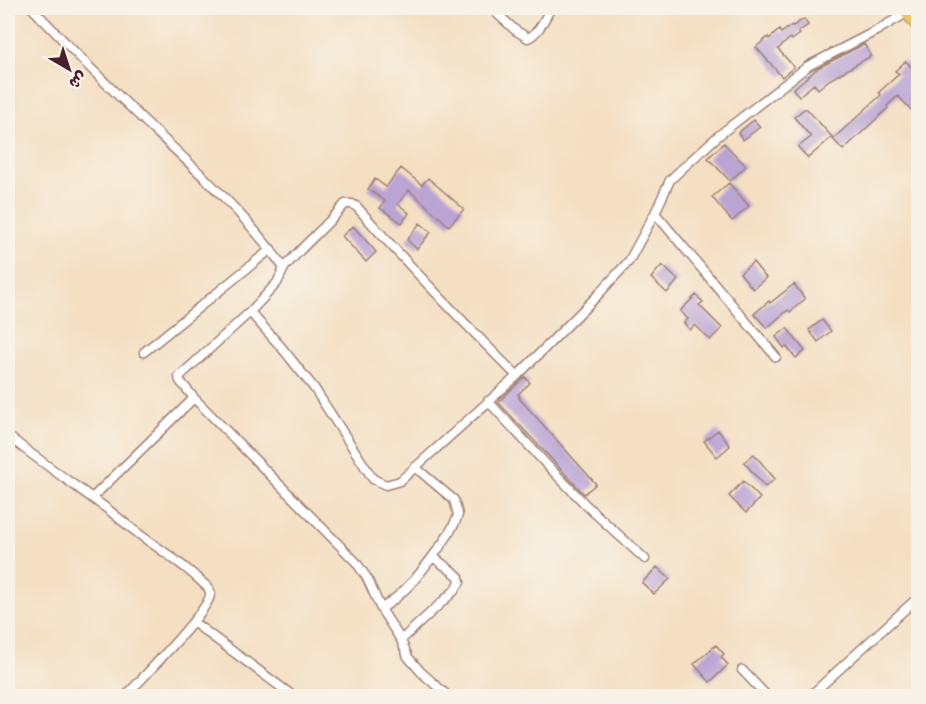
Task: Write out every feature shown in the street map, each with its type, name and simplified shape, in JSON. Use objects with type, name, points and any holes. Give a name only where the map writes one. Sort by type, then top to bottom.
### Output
[{"type":"highway","points":[[906,10],[918,25]]},
{"type":"street","points":[[32,8],[71,49],[209,181],[261,237],[284,268]]},
{"type":"street","points":[[491,8],[515,30],[528,38],[536,32],[551,8]]},
{"type":"street","points":[[250,312],[314,388],[373,479],[381,484],[400,481],[517,376],[629,261],[670,180],[718,136],[808,66],[876,31],[906,10]]},
{"type":"street","points":[[448,696],[408,657],[401,640],[381,609],[367,578],[356,562],[194,398],[179,377],[250,312],[277,283],[284,268],[296,254],[345,204],[357,207],[454,313],[517,376]]},
{"type":"street","points":[[655,213],[776,357]]},
{"type":"street","points":[[144,352],[271,249]]},
{"type":"street","points":[[92,498],[194,398]]},
{"type":"street","points":[[488,401],[588,507],[645,559]]},
{"type":"street","points":[[8,436],[180,563],[207,586],[210,592],[210,597],[193,622],[126,696]]},
{"type":"street","points":[[381,609],[396,599],[421,574],[458,515],[454,500],[415,467]]},
{"type":"street","points":[[401,640],[458,586],[459,577],[433,556]]},
{"type":"street","points":[[810,696],[913,602],[918,608]]},
{"type":"street","points":[[193,622],[293,696]]},
{"type":"street","points":[[742,670],[767,696]]},
{"type":"building","points":[[804,19],[808,25],[798,32],[800,34],[792,40],[790,38],[778,49],[794,67],[782,77],[756,47],[779,30],[781,33]]},
{"type":"building","points":[[864,44],[871,56],[829,80],[818,89],[814,84],[799,96],[793,89],[818,68]]},
{"type":"building","points":[[906,61],[918,75],[918,105],[912,111],[898,96],[843,150],[833,139],[881,95],[879,92],[899,74],[895,71]]},
{"type":"building","points":[[807,109],[832,137],[808,158],[798,147],[811,137],[794,117]]},
{"type":"building","points":[[754,120],[760,127],[743,140],[738,133]]},
{"type":"building","points":[[724,143],[746,166],[730,181],[708,158]]},
{"type":"building","points":[[401,168],[422,185],[428,178],[464,209],[449,226],[409,190],[398,204],[409,213],[402,223],[380,208],[385,201],[368,189],[375,179],[386,187]]},
{"type":"building","points":[[729,183],[749,206],[732,221],[712,197]]},
{"type":"building","points":[[420,223],[431,232],[417,249],[407,240]]},
{"type":"building","points":[[353,226],[376,252],[366,262],[342,236]]},
{"type":"building","points":[[753,262],[766,278],[753,289],[740,273]]},
{"type":"building","points":[[662,265],[678,280],[667,293],[651,278]]},
{"type":"building","points":[[794,284],[805,299],[767,328],[754,314]]},
{"type":"building","points":[[696,295],[703,302],[699,305],[722,328],[710,340],[695,325],[690,330],[684,323],[688,319],[680,311]]},
{"type":"building","points":[[822,320],[831,331],[818,342],[809,330]]},
{"type":"building","points":[[787,328],[805,351],[796,358],[776,337]]},
{"type":"building","points":[[525,377],[530,383],[518,394],[519,398],[596,484],[584,494],[498,402]]},
{"type":"building","points":[[718,430],[730,446],[717,457],[704,441]]},
{"type":"building","points":[[754,454],[775,479],[765,487],[744,462]]},
{"type":"building","points":[[743,481],[760,498],[746,513],[729,496]]},
{"type":"building","points":[[657,567],[670,579],[654,594],[642,583]]},
{"type":"building","points":[[716,645],[724,654],[721,657],[728,665],[710,682],[694,664]]}]
